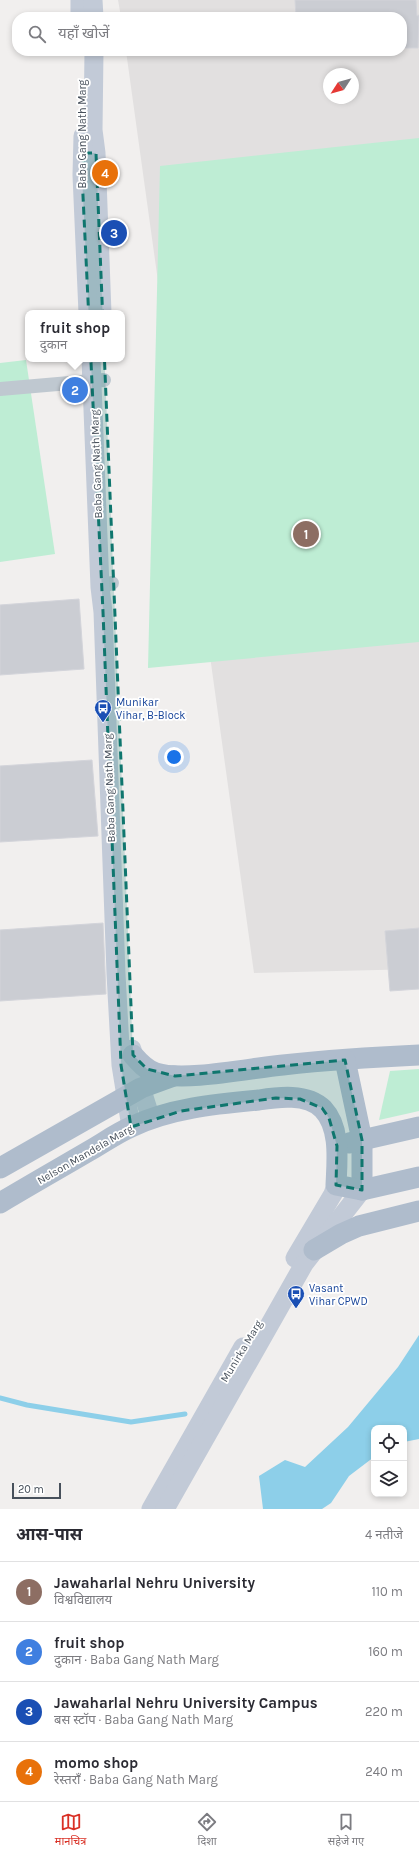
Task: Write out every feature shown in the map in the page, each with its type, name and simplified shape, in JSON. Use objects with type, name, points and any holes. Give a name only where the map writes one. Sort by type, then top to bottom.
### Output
[{"type":"main road","points":[[133,1054],[147,1069],[157,1074],[175,1076],[284,1065],[419,1055]]},
{"type":"main road","points":[[345,1060],[362,1140],[362,1190]]},
{"type":"main road","points":[[0,1168],[133,1092],[175,1076]]},
{"type":"main road","name":"Nelson Mandela Marg","points":[[0,1203],[131,1127],[151,1119],[181,1110],[224,1103],[288,1097],[311,1102],[322,1108],[329,1118],[337,1146],[335,1189]]},
{"type":"main road","points":[[337,1146],[419,1127]]},
{"type":"main road","points":[[335,1189],[362,1190],[419,1177]]},
{"type":"main road","points":[[319,1245],[359,1226],[419,1211]]},
{"type":"street","points":[[69,0],[83,12],[93,0]]},
{"type":"street","name":"Baba Gang Nath Marg","points":[[81,56],[102,310]]},
{"type":"street","name":"Baba Gang Nath Marg","points":[[88,310],[82,182],[90,153],[93,130],[94,56]]},
{"type":"street","name":"Baba Gang Nath Marg","points":[[92,362],[98,380]]},
{"type":"street","name":"Baba Gang Nath Marg","points":[[102,362],[98,380],[106,585],[103,612],[116,974],[121,1065],[133,1092]]},
{"type":"street","points":[[0,389],[98,380]]},
{"type":"street","name":"Baba Gang Nath Marg","points":[[106,585],[115,611],[122,823],[134,1065],[133,1092]]},
{"type":"street","points":[[133,1092],[151,1119]]},
{"type":"street","points":[[131,1127],[133,1092]]},
{"type":"street","name":"Munirka Marg","points":[[151,1509],[225,1377],[335,1189]]},
{"type":"street","name":"Munirka Marg","points":[[166,1509],[300,1271],[362,1190]]},
{"type":"highlighted area","points":[[84,153],[96,153],[133,1055],[147,1069],[175,1076],[345,1060],[362,1140],[362,1190],[336,1185],[337,1146],[329,1118],[322,1108],[300,1099],[276,1098],[181,1111],[131,1127],[121,1065],[103,612],[82,175]]},
{"type":"shaded area","points":[[118,0],[419,0],[419,969],[254,973],[127,56],[407,56],[407,12],[120,12]]},
{"type":"green space","points":[[419,138],[419,642],[148,668],[160,166]]},
{"type":"green space","points":[[25,360],[26,362],[55,554],[0,562],[0,363]]},
{"type":"green space","points":[[419,1069],[419,1111],[379,1120],[390,1071]]},
{"type":"water","points":[[419,1335],[419,1439],[407,1441],[407,1425],[371,1425],[371,1459],[349,1476],[331,1503],[322,1509],[263,1509],[259,1476],[285,1460],[305,1467],[348,1427],[398,1367]]},
{"type":"building","points":[[295,0],[416,0],[417,16],[419,15],[418,48],[407,48],[407,12],[296,12]]},
{"type":"building","points":[[79,599],[84,669],[0,675],[0,605]]},
{"type":"building","points":[[92,760],[98,836],[0,842],[0,766]]},
{"type":"building","points":[[103,923],[106,994],[0,1001],[0,930]]},
{"type":"building","points":[[419,928],[419,989],[390,991],[385,931]]},
{"type":"waterway","points":[[0,1398],[27,1405],[131,1422],[185,1414]]},
{"type":"place","name":"momo shop","points":[[105,173]]},
{"type":"place","name":"Jawaharlal Nehru University Campus","points":[[114,233]]},
{"type":"place","name":"fruit shop","points":[[75,390]]},
{"type":"place","name":"Jawaharlal Nehru University","points":[[306,534]]},
{"type":"place","name":"Munikar Vihar, B-Block","points":[[103,723]]},
{"type":"place","name":"Vasant Vihar CPWD","points":[[296,1309]]}]
